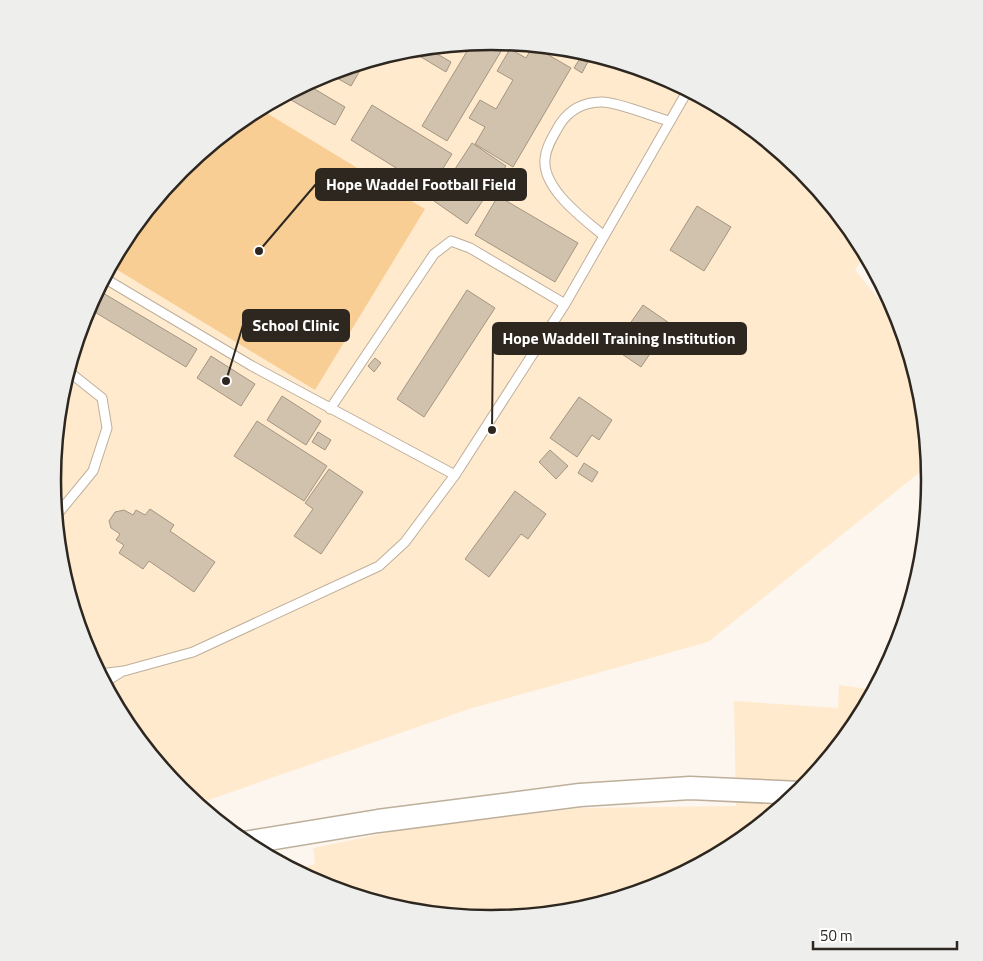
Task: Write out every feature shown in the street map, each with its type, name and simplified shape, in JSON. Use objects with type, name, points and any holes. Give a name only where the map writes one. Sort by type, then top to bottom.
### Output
[{"type":"street","points":[[257,841],[378,821],[580,795],[690,788],[788,792]]},
{"type":"lane","points":[[106,673],[124,671],[193,652],[379,566],[405,542],[455,475],[565,304],[685,95]]},
{"type":"lane","points":[[604,236],[562,198],[549,178],[544,160],[550,142],[566,115],[583,104],[604,102],[669,120]]},
{"type":"lane","points":[[330,409],[434,254],[451,241],[470,248],[565,304]]},
{"type":"lane","points":[[110,281],[252,366],[455,475]]},
{"type":"lane","points":[[62,509],[93,471],[107,428],[102,398],[74,376]]},
{"type":"lane","points":[[110,680],[124,671]]},
{"type":"shaded area","points":[[463,51],[520,51],[575,58],[603,65],[630,73],[682,94],[754,139],[796,176],[833,218],[849,241],[861,260],[855,270],[885,306],[899,342],[914,397],[922,471],[708,642],[469,709],[205,801],[187,785],[150,743],[119,696],[105,671],[94,645],[84,619],[69,564],[62,509],[62,452],[69,397],[76,369],[84,342],[105,290],[150,218],[187,176],[208,157],[229,139],[276,108],[301,94],[353,73],[408,58],[435,54]]},
{"type":"shaded area","points":[[267,113],[425,209],[315,390],[117,269],[150,218],[187,176],[229,139]]},
{"type":"shaded area","points":[[839,685],[868,689],[833,743],[796,785],[754,822],[682,867],[630,888],[575,903],[548,907],[492,911],[463,910],[408,903],[380,896],[353,888],[302,867],[315,864],[313,848],[410,828],[581,808],[736,806],[734,701],[838,708]]},
{"type":"building","points":[[502,50],[447,141],[422,126],[467,51]]},
{"type":"building","points":[[509,51],[526,58],[529,52],[547,54],[571,68],[513,167],[475,144],[485,127],[469,118],[480,100],[496,109],[513,80],[497,71]]},
{"type":"building","points":[[437,54],[451,62],[446,72],[420,56]]},
{"type":"building","points":[[580,59],[588,61],[582,73],[574,68]]},
{"type":"building","points":[[360,71],[351,86],[338,79]]},
{"type":"building","points":[[314,89],[345,107],[335,125],[291,100]]},
{"type":"building","points":[[372,105],[452,154],[430,189],[351,140]]},
{"type":"building","points":[[472,143],[506,166],[467,224],[434,201]]},
{"type":"building","points":[[498,196],[578,243],[555,282],[475,235]]},
{"type":"building","points":[[697,206],[731,227],[704,271],[670,250]]},
{"type":"building","points":[[467,290],[495,308],[424,417],[397,399]]},
{"type":"building","points":[[104,293],[197,349],[186,367],[95,313]]},
{"type":"building","points":[[643,305],[675,327],[663,346],[658,342],[641,367],[613,348]]},
{"type":"building","points":[[211,356],[255,384],[241,406],[197,378]]},
{"type":"building","points":[[375,358],[381,363],[374,372],[368,366]]},
{"type":"building","points":[[282,396],[321,421],[306,445],[267,420]]},
{"type":"building","points":[[579,397],[612,420],[599,440],[592,435],[577,457],[550,438]]},
{"type":"building","points":[[257,421],[327,466],[304,501],[234,456]]},
{"type":"building","points":[[318,432],[331,440],[325,450],[312,442]]},
{"type":"building","points":[[550,450],[568,466],[556,479],[539,462]]},
{"type":"building","points":[[584,463],[598,472],[592,482],[578,473]]},
{"type":"building","points":[[329,469],[363,492],[321,554],[294,536],[313,509],[305,503]]},
{"type":"building","points":[[515,491],[546,514],[528,539],[521,534],[489,577],[465,559]]},
{"type":"building","points":[[150,509],[174,525],[170,531],[215,562],[194,592],[149,561],[143,569],[119,553],[124,545],[116,540],[120,534],[111,528],[109,521],[115,512],[124,510],[133,515],[136,510],[145,515]]},
{"type":"place","name":"Hope Waddel Football Field","points":[[259,251]]},
{"type":"place","name":"School Clinic","points":[[226,381]]},
{"type":"place","name":"Hope Waddell Training Institution","points":[[492,430]]}]
